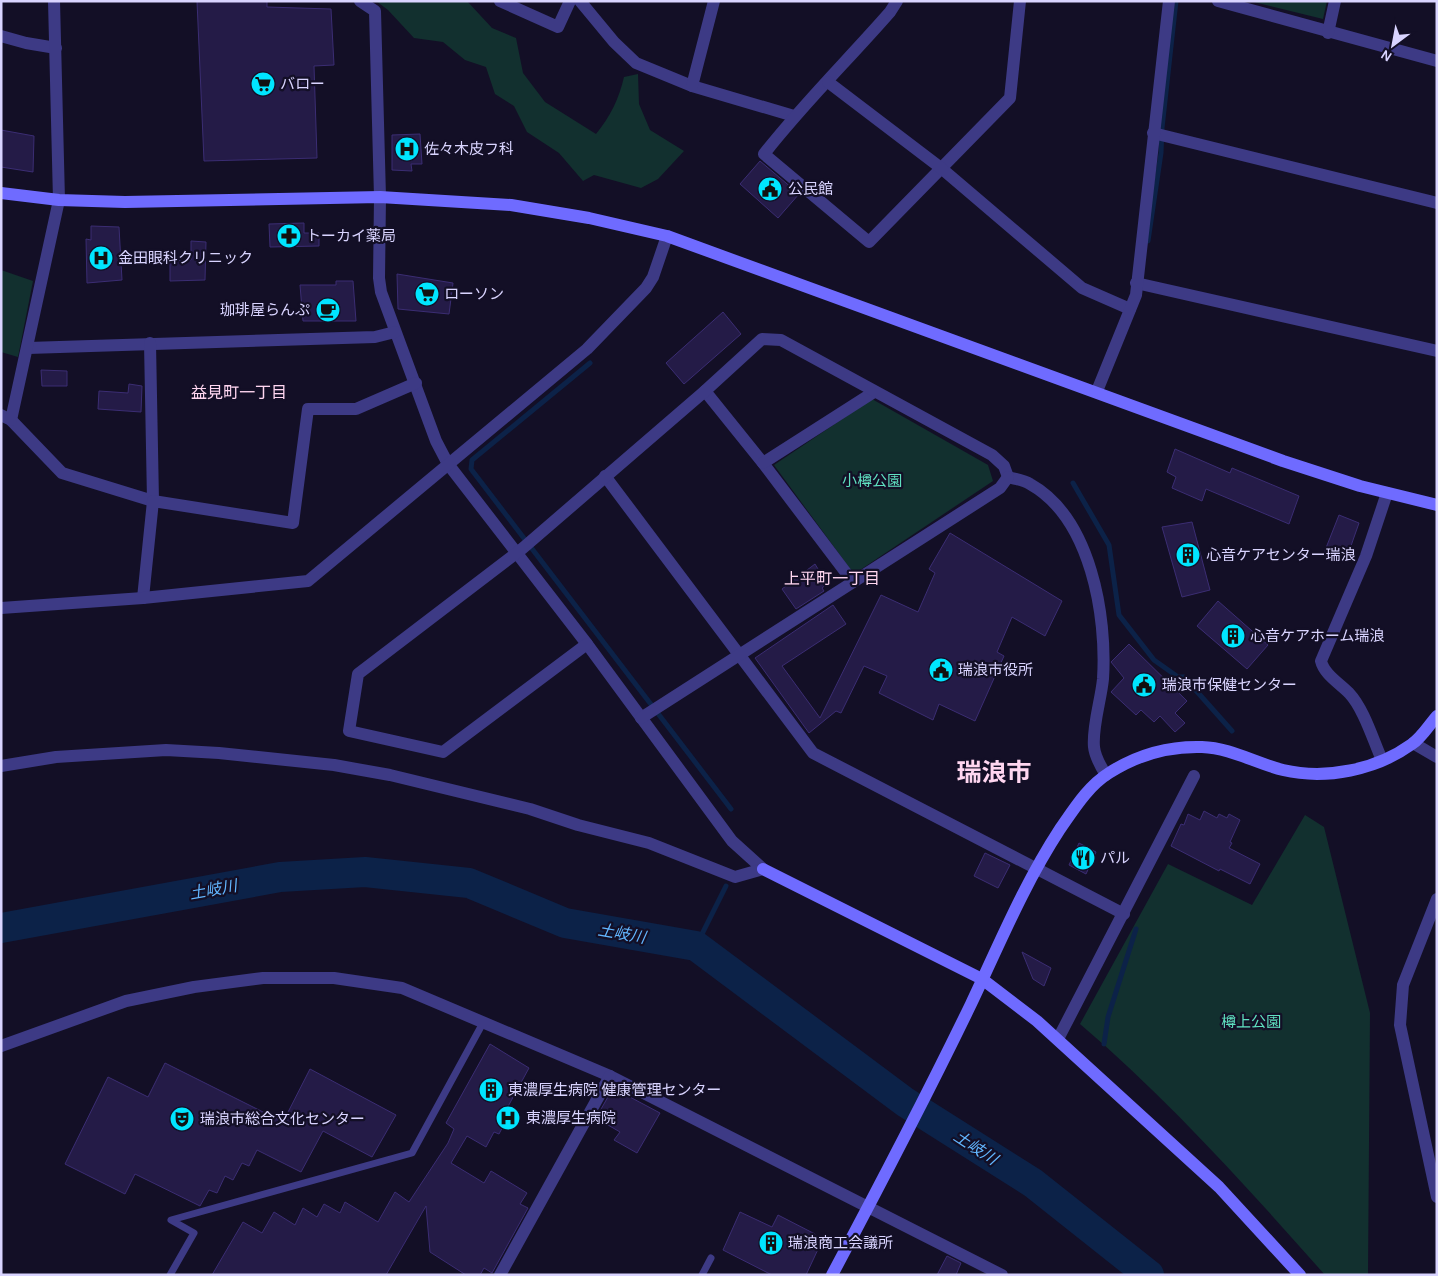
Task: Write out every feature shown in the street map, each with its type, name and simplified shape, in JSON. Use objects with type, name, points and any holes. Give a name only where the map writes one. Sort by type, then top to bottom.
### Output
[{"type":"street","points":[[54,1],[59,200],[28,348],[6,417],[62,473],[153,501],[293,523],[308,409],[356,409],[416,384]]},
{"type":"street","points":[[360,1],[375,11],[380,197],[379,278],[381,292],[436,441],[448,464],[519,550],[587,644],[649,713],[732,841],[763,869],[982,979],[1058,1039],[1219,1187],[1300,1275]]},
{"type":"street","points":[[500,1],[558,27],[570,1]]},
{"type":"street","points":[[580,1],[614,42],[636,63],[692,86],[794,116]]},
{"type":"street","points":[[692,86],[714,1]]},
{"type":"street","points":[[897,1],[890,12],[828,82],[794,116],[764,154],[869,242],[1010,98],[1020,1]]},
{"type":"street","points":[[1097,391],[1136,295],[1169,1]]},
{"type":"street","points":[[1218,1],[1328,33],[1437,61]]},
{"type":"street","points":[[1328,33],[1334,1]]},
{"type":"street","points":[[1,36],[26,43],[56,48]]},
{"type":"street","points":[[828,82],[941,168],[1082,288],[1130,309]]},
{"type":"street","points":[[1153,133],[1437,203]]},
{"type":"street","points":[[1,193],[59,200],[125,202],[380,197],[511,204],[581,216],[667,236],[1097,391],[1283,461],[1387,493],[1437,505]]},
{"type":"street","points":[[1,608],[144,598],[308,581],[587,349],[632,305],[653,277],[667,236]]},
{"type":"street","points":[[1136,282],[1437,352]]},
{"type":"street","points":[[28,348],[376,337],[395,332]]},
{"type":"street","points":[[587,644],[443,752],[348,731],[358,674],[534,539],[762,339],[782,340],[992,455],[1004,466],[1008,477]]},
{"type":"street","points":[[144,598],[153,501],[150,343]]},
{"type":"street","points":[[704,391],[763,463],[853,582]]},
{"type":"street","points":[[763,463],[874,392]]},
{"type":"street","points":[[605,476],[813,753],[1124,914]]},
{"type":"street","points":[[649,713],[1000,488],[1008,477]]},
{"type":"street","points":[[1008,477],[1030,484],[1049,500],[1070,523],[1086,557],[1099,599],[1103,641],[1103,679],[1094,747],[1098,762],[1106,775]]},
{"type":"street","points":[[1382,760],[1358,705],[1351,695],[1323,668],[1321,661],[1366,556],[1387,493]]},
{"type":"street","points":[[832,1275],[971,1004],[1036,867],[1084,796],[1106,775],[1144,756],[1180,748],[1204,747],[1231,751],[1282,770],[1308,774],[1334,774],[1382,760],[1413,743],[1437,716]]},
{"type":"street","points":[[1413,743],[1437,756]]},
{"type":"street","points":[[1,766],[56,757],[166,750],[218,752],[334,765],[409,780],[530,809],[578,825],[650,843],[735,877],[763,869]]},
{"type":"street","points":[[1058,1039],[1194,776]]},
{"type":"street","points":[[1435,907],[1403,985],[1400,1025],[1435,1180],[1437,1197]]},
{"type":"street","points":[[1,1046],[126,1001],[194,987],[263,978],[334,978],[402,988],[484,1021],[610,1076],[1002,1275]]},
{"type":"street","points":[[500,1275],[610,1076]]},
{"type":"lane","points":[[170,1275],[194,1233],[171,1220],[412,1152],[484,1021]]},
{"type":"lane","points":[[702,1275],[711,1258]]},
{"type":"green space","points":[[376,1],[467,1],[492,28],[516,38],[523,73],[545,102],[596,134],[606,121],[613,107],[624,77],[638,74],[639,104],[650,130],[684,151],[658,179],[641,188],[594,175],[583,181],[559,153],[527,132],[514,106],[495,94],[486,67],[465,60],[443,42],[414,38],[388,10]]},
{"type":"green space","points":[[1250,1],[1327,1],[1323,19]]},
{"type":"green space","points":[[1,270],[33,281],[18,357],[1,352]]},
{"type":"green space","name":"小樽公園","points":[[872,399],[988,465],[993,481],[854,574],[774,465]]},
{"type":"green space","name":"樽上公園","points":[[1305,815],[1324,827],[1370,1013],[1368,1275],[1325,1275],[1207,1145],[1145,1083],[1080,1024],[1168,864],[1252,905]]},
{"type":"building","points":[[197,1],[267,1],[267,7],[331,9],[334,65],[314,66],[317,158],[204,161]]},
{"type":"building","points":[[1,130],[34,136],[33,172],[1,167]]},
{"type":"building","points":[[420,134],[422,164],[411,164],[412,171],[392,170],[392,135]]},
{"type":"building","name":"公民館","points":[[760,161],[799,194],[778,218],[740,184]]},
{"type":"building","points":[[304,223],[304,233],[319,233],[319,246],[270,247],[269,224]]},
{"type":"building","points":[[91,226],[119,227],[122,280],[87,283],[86,239],[91,240]]},
{"type":"building","points":[[191,241],[206,242],[205,280],[170,281],[170,261],[191,260]]},
{"type":"building","points":[[397,274],[453,283],[449,314],[398,309]]},
{"type":"building","points":[[336,281],[353,281],[356,321],[303,321],[300,285],[336,285]]},
{"type":"building","points":[[723,312],[741,334],[684,384],[666,363]]},
{"type":"building","points":[[41,370],[67,371],[67,386],[42,386]]},
{"type":"building","points":[[129,384],[142,386],[141,412],[98,409],[99,391],[128,393]]},
{"type":"building","points":[[1175,449],[1230,473],[1232,468],[1299,496],[1289,524],[1206,489],[1202,501],[1172,488],[1176,477],[1167,472]]},
{"type":"building","points":[[1339,515],[1359,523],[1346,560],[1324,553]]},
{"type":"building","name":"心音ケアセンター瑞浪","points":[[1192,522],[1210,590],[1182,597],[1162,527]]},
{"type":"building","points":[[950,533],[1062,601],[1045,636],[1012,617],[997,652],[1004,656],[975,721],[939,704],[933,720],[879,693],[887,676],[864,666],[841,713],[836,711],[809,733],[755,658],[833,605],[846,624],[782,666],[820,718],[881,595],[918,612],[935,573],[929,569]]},
{"type":"building","points":[[815,564],[827,584],[822,588],[824,591],[796,609],[782,589]]},
{"type":"building","name":"心音ケアホーム瑞浪","points":[[1218,601],[1268,645],[1247,669],[1197,626]]},
{"type":"building","name":"瑞浪市保健センター","points":[[1129,644],[1187,701],[1175,713],[1185,723],[1175,732],[1160,716],[1154,722],[1141,710],[1136,715],[1111,692],[1124,678],[1111,662]]},
{"type":"building","points":[[1204,811],[1217,818],[1219,814],[1227,818],[1229,814],[1240,820],[1229,848],[1260,864],[1250,884],[1220,869],[1219,871],[1171,846],[1181,824],[1184,825],[1188,814],[1200,820]]},
{"type":"building","name":"パル","points":[[1079,843],[1096,852],[1086,874],[1069,865]]},
{"type":"building","points":[[985,853],[1010,865],[998,888],[974,876]]},
{"type":"building","points":[[1022,952],[1051,968],[1044,986],[1033,979]]},
{"type":"building","points":[[490,1044],[529,1068],[505,1112],[509,1115],[499,1134],[494,1132],[486,1147],[467,1136],[451,1163],[484,1183],[491,1171],[527,1193],[520,1204],[528,1208],[492,1273],[484,1268],[480,1275],[466,1275],[430,1252],[426,1206],[386,1275],[212,1275],[243,1222],[262,1233],[274,1212],[295,1225],[303,1208],[317,1217],[324,1204],[340,1213],[345,1202],[378,1222],[395,1192],[409,1202],[448,1143],[454,1129],[446,1123]]},
{"type":"building","name":"瑞浪市総合文化センター","points":[[165,1063],[283,1122],[310,1069],[396,1115],[372,1157],[323,1131],[301,1172],[257,1150],[249,1166],[242,1163],[233,1180],[225,1176],[217,1193],[209,1190],[200,1206],[135,1174],[125,1194],[65,1164],[108,1077],[148,1097]]},
{"type":"building","points":[[613,1088],[660,1113],[637,1153],[614,1140],[620,1132],[596,1118]]},
{"type":"building","name":"瑞浪商工会議所","points":[[740,1212],[772,1227],[778,1215],[815,1234],[812,1240],[820,1245],[806,1275],[772,1275],[723,1250]]},
{"type":"building","points":[[947,1256],[961,1263],[956,1275],[937,1275]]},
{"type":"waterway","points":[[1148,241],[1161,153],[1176,1]]},
{"type":"waterway","points":[[590,363],[472,460],[471,469],[731,809]]},
{"type":"waterway","points":[[1073,483],[1109,545],[1119,615],[1154,660],[1178,677],[1184,677],[1232,731]]},
{"type":"waterway","name":"土岐川","points":[[1,928],[280,877],[365,872],[469,883],[565,923],[696,946],[905,1102],[1033,1183],[1149,1275]]},
{"type":"waterway","points":[[696,946],[726,886]]},
{"type":"waterway","points":[[1104,1044],[1108,1017],[1136,929]]},
{"type":"place","name":"バロー","points":[[263,84]]},
{"type":"place","name":"佐々木皮フ科","points":[[407,149]]},
{"type":"place","name":"公民館","points":[[770,189]]},
{"type":"place","name":"トーカイ薬局","points":[[289,236]]},
{"type":"place","name":"金田眼科クリニック","points":[[101,258]]},
{"type":"place","name":"ローソン","points":[[427,294]]},
{"type":"place","name":"珈琲屋らんぷ","points":[[328,310]]},
{"type":"place","name":"心音ケアセンター瑞浪","points":[[1188,555]]},
{"type":"place","name":"心音ケアホーム瑞浪","points":[[1233,636]]},
{"type":"place","name":"瑞浪市役所","points":[[941,670]]},
{"type":"place","name":"瑞浪市保健センター","points":[[1144,685]]},
{"type":"place","name":"パル","points":[[1083,858]]},
{"type":"place","name":"東濃厚生病院 健康管理センター","points":[[491,1090]]},
{"type":"place","name":"東濃厚生病院","points":[[508,1118]]},
{"type":"place","name":"瑞浪市総合文化センター","points":[[182,1119]]},
{"type":"place","name":"瑞浪商工会議所","points":[[771,1243]]},
{"type":"district","name":"益見町一丁目","points":[[239,392]]},
{"type":"district","name":"上平町一丁目","points":[[832,578]]},
{"type":"district","name":"瑞浪市","points":[[994,772]]}]
